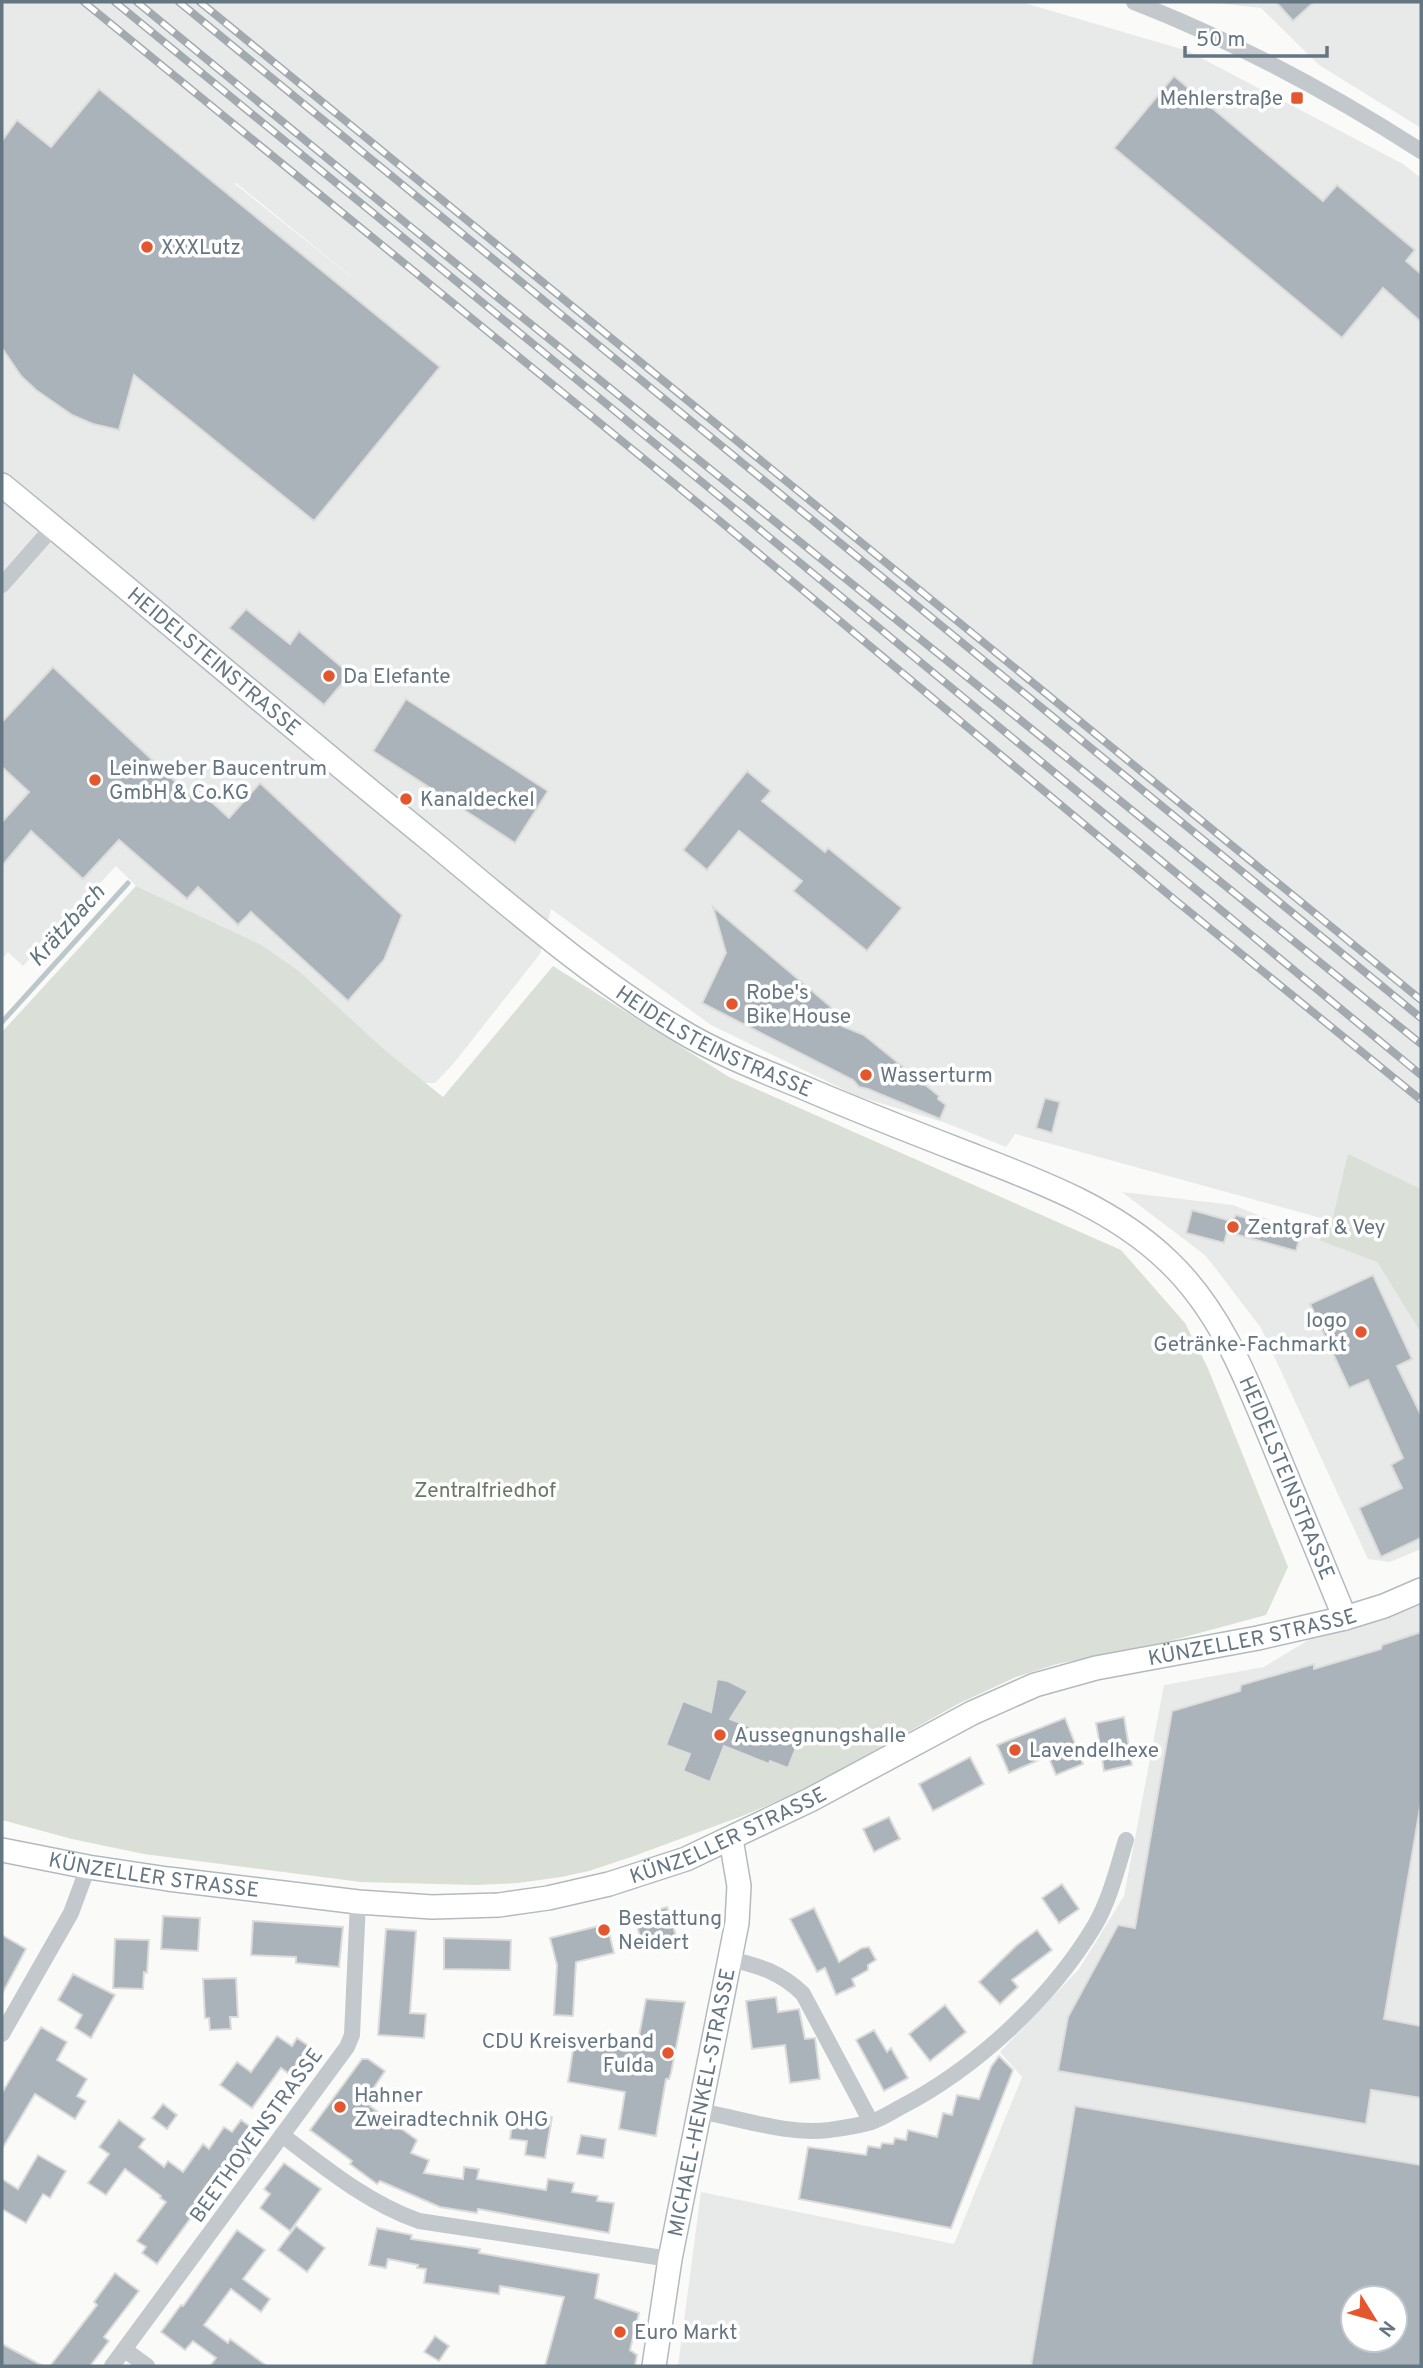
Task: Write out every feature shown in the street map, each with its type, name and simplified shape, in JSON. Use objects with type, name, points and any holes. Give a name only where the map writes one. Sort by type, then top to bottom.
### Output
[{"type":"main road","name":"HEIDELSTEINSTRASSE","points":[[2,485],[529,921],[648,1010],[679,1030],[744,1063],[1087,1203],[1124,1226],[1172,1264],[1223,1331],[1254,1398],[1345,1618]]},
{"type":"main road","name":"KÜNZELLER STRASSE","points":[[2,1850],[178,1881],[358,1902],[432,1907],[499,1905],[548,1898],[598,1887],[686,1859],[810,1800],[972,1713],[1035,1685],[1096,1668],[1258,1638],[1345,1618],[1384,1606],[1421,1590]]},
{"type":"main road","name":"MICHAEL-HENKEL-STRASSE","points":[[654,2366],[670,2259],[737,1923],[739,1886],[731,1839]]},
{"type":"street","points":[[1134,2],[1219,39],[1304,83],[1421,151]]},
{"type":"street","points":[[2,585],[53,527]]},
{"type":"street","points":[[698,2111],[778,2128],[826,2130],[871,2123],[925,2095],[988,2047],[1029,2008],[1075,1955],[1105,1905],[1126,1840]]},
{"type":"street","points":[[2,2034],[71,1913],[88,1867]]},
{"type":"street","name":"BEETHOVENSTRASSE","points":[[113,2366],[347,2047],[352,2035],[358,1902]]},
{"type":"street","points":[[730,1959],[777,1973],[803,1994],[871,2123]]},
{"type":"street","points":[[282,2135],[371,2199],[393,2212],[419,2221],[670,2259]]},
{"type":"street","points":[[125,2350],[147,2366]]},
{"type":"shaded area","points":[[2,2],[1021,2],[1188,51],[1403,164],[1421,178],[1421,1189],[1349,1155],[1332,1221],[1015,1134],[1006,1147],[946,1123],[857,1096],[711,1025],[551,909],[540,954],[454,1063],[435,1083],[425,1083],[299,971],[260,944],[136,886],[116,866],[23,966],[8,952],[2,959]],"holes":[[[236,183],[378,298],[235,184]]]},
{"type":"shaded area","points":[[1207,2],[1421,2],[1421,128],[1319,65],[1261,8]]},
{"type":"shaded area","points":[[1122,1192],[1233,1205],[1377,1262],[1421,1333],[1421,1549],[1390,1562],[1368,1559],[1261,1328],[1206,1256]]},
{"type":"shaded area","points":[[1421,1590],[1421,2366],[678,2366],[701,2192],[954,2244],[1022,2077],[1000,2052],[1079,1969],[1124,1896],[1164,1685],[1264,1667],[1345,1618]]},
{"type":"green space","name":"Zentralfriedhof","points":[[136,886],[260,944],[299,971],[386,1051],[443,1097],[553,966],[729,1077],[1121,1250],[1185,1323],[1207,1366],[1288,1567],[1266,1615],[1166,1642],[1057,1664],[1016,1677],[958,1704],[810,1787],[745,1815],[634,1856],[561,1877],[476,1885],[361,1882],[144,1854],[72,1839],[2,1820],[2,1032]]},
{"type":"green space","points":[[1348,1154],[1421,1189],[1421,1333],[1377,1262],[1319,1240],[1332,1221]]},
{"type":"building","points":[[1276,2],[1314,2],[1293,21]]},
{"type":"building","points":[[1174,76],[1323,201],[1337,185],[1415,250],[1406,261],[1421,274],[1421,322],[1383,288],[1342,338],[1114,148]]},
{"type":"building","name":"XXXLutz","points":[[99,89],[440,367],[314,521],[134,375],[119,430],[93,424],[72,415],[36,390],[21,376],[2,348],[2,141],[17,120],[51,147]]},
{"type":"building","points":[[246,609],[290,644],[299,631],[350,674],[324,705],[229,628]]},
{"type":"building","points":[[53,667],[194,799],[202,793],[229,818],[260,783],[402,915],[384,960],[348,1001],[251,912],[238,925],[198,887],[187,899],[119,840],[83,879],[31,831],[2,866],[2,822],[29,792],[2,767],[2,722]]},
{"type":"building","points":[[406,699],[548,791],[515,843],[373,751]]},
{"type":"building","points":[[747,771],[771,791],[762,801],[825,852],[828,848],[902,908],[867,951],[793,891],[802,881],[739,831],[707,870],[683,850]]},
{"type":"building","points":[[713,907],[831,1007],[825,1019],[864,1035],[939,1096],[938,1099],[946,1105],[940,1119],[859,1087],[853,1080],[702,1003],[726,953]]},
{"type":"building","points":[[1045,1098],[1060,1102],[1052,1133],[1036,1128]]},
{"type":"building","name":"Zentgraf & Vey","points":[[1192,1210],[1231,1221],[1230,1224],[1236,1215],[1301,1233],[1296,1251],[1227,1232],[1224,1243],[1186,1233]]},
{"type":"building","points":[[1373,1275],[1412,1359],[1397,1366],[1421,1415],[1421,1538],[1381,1557],[1359,1508],[1402,1488],[1391,1465],[1403,1458],[1368,1380],[1349,1388],[1310,1304]]},
{"type":"building","points":[[1421,1632],[1421,1802],[1384,2019],[1421,2026],[1421,2098],[1371,2090],[1366,2124],[1058,2071],[1068,2017],[1118,1925],[1135,1928],[1172,1711],[1240,1691],[1241,1685],[1314,1664],[1314,1669],[1381,1649],[1382,1645]]},
{"type":"building","name":"Aussegnungshalle","points":[[717,1679],[728,1681],[748,1691],[730,1719],[797,1745],[788,1768],[770,1761],[769,1764],[724,1746],[710,1782],[683,1771],[690,1754],[666,1745],[683,1701],[711,1712]]},
{"type":"building","points":[[1124,1717],[1132,1765],[1104,1771],[1096,1723]]},
{"type":"building","points":[[1065,1718],[1083,1764],[1056,1775],[1048,1756],[1009,1773],[997,1745]]},
{"type":"building","points":[[970,1757],[984,1784],[933,1811],[919,1784]]},
{"type":"building","points":[[889,1817],[900,1839],[874,1852],[863,1829]]},
{"type":"building","points":[[1062,1884],[1079,1909],[1059,1923],[1042,1898]]},
{"type":"building","points":[[667,1907],[677,1939],[644,1949],[634,1917]]},
{"type":"building","points":[[814,1908],[839,1962],[862,1948],[869,1947],[876,1960],[868,1965],[868,1970],[852,1979],[855,1986],[836,1995],[825,1968],[817,1972],[790,1919]]},
{"type":"building","points":[[163,1916],[200,1918],[198,1951],[161,1949]]},
{"type":"building","points":[[253,1921],[343,1927],[339,1967],[296,1963],[296,1957],[251,1955]]},
{"type":"building","points":[[607,1924],[614,1953],[576,1962],[573,2016],[554,2015],[557,1965],[550,1938]]},
{"type":"building","points":[[386,1929],[416,1931],[410,2013],[426,2014],[424,2038],[378,2035]]},
{"type":"building","points":[[1037,1930],[1052,1950],[1012,1980],[1018,1987],[1000,2004],[979,1982],[1017,1945]]},
{"type":"building","points":[[2,1935],[26,1949],[2,1994]]},
{"type":"building","points":[[444,1938],[511,1940],[510,1970],[444,1969]]},
{"type":"building","points":[[115,1939],[149,1940],[143,1989],[113,1988]]},
{"type":"building","points":[[73,1974],[115,1995],[91,2038],[75,2028],[82,2015],[58,2000]]},
{"type":"building","points":[[236,1978],[238,2017],[230,2017],[231,2029],[210,2030],[209,2018],[205,2018],[203,1979]]},
{"type":"building","points":[[776,1997],[778,2012],[799,2009],[805,2039],[815,2038],[820,2079],[790,2083],[785,2045],[752,2049],[746,2001]]},
{"type":"building","points":[[646,1999],[685,2002],[671,2073],[669,2079],[666,2079],[656,2136],[619,2129],[625,2092],[568,2082],[575,2037],[639,2036]]},
{"type":"building","points":[[945,2005],[966,2032],[930,2061],[909,2034]]},
{"type":"building","points":[[41,2027],[67,2042],[57,2060],[87,2079],[77,2096],[86,2101],[75,2119],[35,2094],[2,2149],[2,2093]]},
{"type":"building","points":[[874,2030],[887,2052],[891,2048],[908,2078],[884,2091],[856,2040]]},
{"type":"building","points":[[277,2036],[292,2046],[297,2038],[320,2054],[300,2082],[281,2068],[252,2108],[220,2085],[237,2062],[251,2072]]},
{"type":"building","points":[[999,2056],[1013,2070],[951,2228],[799,2199],[808,2147],[866,2155],[868,2146],[880,2148],[882,2143],[893,2144],[895,2138],[906,2140],[908,2130],[937,2137],[943,2113],[952,2115],[957,2095],[979,2099],[991,2067]]},
{"type":"building","points":[[362,2059],[368,2059],[385,2071],[371,2092],[378,2097],[370,2106],[417,2140],[411,2153],[429,2160],[424,2173],[463,2179],[464,2167],[479,2169],[477,2179],[546,2190],[548,2179],[574,2183],[572,2192],[598,2196],[597,2201],[614,2203],[609,2233],[478,2209],[477,2213],[440,2207],[380,2181],[377,2184],[350,2164],[352,2161],[310,2130]]},
{"type":"building","points":[[163,2104],[177,2115],[167,2129],[152,2118]]},
{"type":"building","points":[[1075,2106],[1421,2165],[1421,2366],[1031,2366]]},
{"type":"building","points":[[531,2114],[552,2117],[545,2158],[525,2155],[527,2141],[510,2139],[513,2117],[531,2120]]},
{"type":"building","points":[[119,2120],[145,2139],[139,2147],[164,2167],[168,2161],[183,2172],[203,2144],[209,2149],[224,2127],[232,2132],[241,2120],[265,2137],[246,2163],[236,2156],[157,2264],[142,2253],[146,2247],[137,2241],[166,2202],[161,2196],[125,2169],[106,2195],[88,2183],[109,2154],[99,2147]]},
{"type":"building","points":[[581,2135],[606,2139],[603,2158],[577,2154]]},
{"type":"building","points":[[38,2155],[66,2171],[50,2198],[43,2194],[26,2223],[2,2209],[2,2179],[18,2189]]},
{"type":"building","points":[[284,2163],[321,2189],[290,2231],[260,2208],[270,2194],[264,2189]]},
{"type":"building","points":[[296,2226],[325,2248],[307,2272],[278,2250]]},
{"type":"building","points":[[377,2228],[412,2235],[411,2239],[480,2249],[479,2253],[599,2274],[595,2298],[639,2313],[630,2350],[637,2355],[635,2366],[545,2366],[564,2297],[500,2286],[499,2294],[424,2283],[426,2269],[388,2259],[386,2268],[369,2265]]},
{"type":"building","points":[[237,2230],[265,2250],[243,2279],[270,2299],[261,2312],[231,2289],[204,2325],[228,2343],[230,2339],[267,2366],[210,2366],[216,2358],[193,2341],[185,2350],[161,2332],[181,2305],[183,2306]]},
{"type":"building","points":[[115,2273],[139,2291],[104,2337],[109,2341],[90,2366],[50,2366],[97,2305],[94,2302]]},
{"type":"building","points":[[435,2336],[449,2346],[439,2361],[424,2352]]},
{"type":"building","points":[[2,2344],[43,2366],[2,2366]]},
{"type":"waterway","name":"Krätzbach","points":[[2,1022],[128,883]]},
{"type":"railway","points":[[84,2],[715,517],[1175,900],[1421,1100]]},
{"type":"railway","points":[[115,2],[1421,1075]]},
{"type":"railway","points":[[137,2],[407,224],[1421,1044]]},
{"type":"railway","points":[[179,2],[1421,1018]]},
{"type":"railway","points":[[200,2],[1421,1000]]},
{"type":"place","name":"Mehlerstraße","points":[[1297,98]]},
{"type":"place","name":"XXXLutz","points":[[147,247]]},
{"type":"place","name":"Da Elefante","points":[[329,676]]},
{"type":"place","name":"Leinweber Baucentrum GmbH & Co.KG","points":[[95,780]]},
{"type":"place","name":"Kanaldeckel","points":[[406,799]]},
{"type":"place","name":"Robe's Bike House","points":[[732,1004]]},
{"type":"place","name":"Wasserturm","points":[[866,1075]]},
{"type":"place","name":"Zentgraf & Vey","points":[[1233,1227]]},
{"type":"place","name":"logo Getränke-Fachmarkt","points":[[1361,1332]]},
{"type":"place","name":"Aussegnungshalle","points":[[720,1735]]},
{"type":"place","name":"Lavendelhexe","points":[[1015,1750]]},
{"type":"place","name":"Bestattung Neidert","points":[[604,1930]]},
{"type":"place","name":"CDU Kreisverband Fulda","points":[[668,2053]]},
{"type":"place","name":"Hahner Zweiradtechnik OHG","points":[[340,2107]]},
{"type":"place","name":"Euro Markt","points":[[620,2332]]}]
